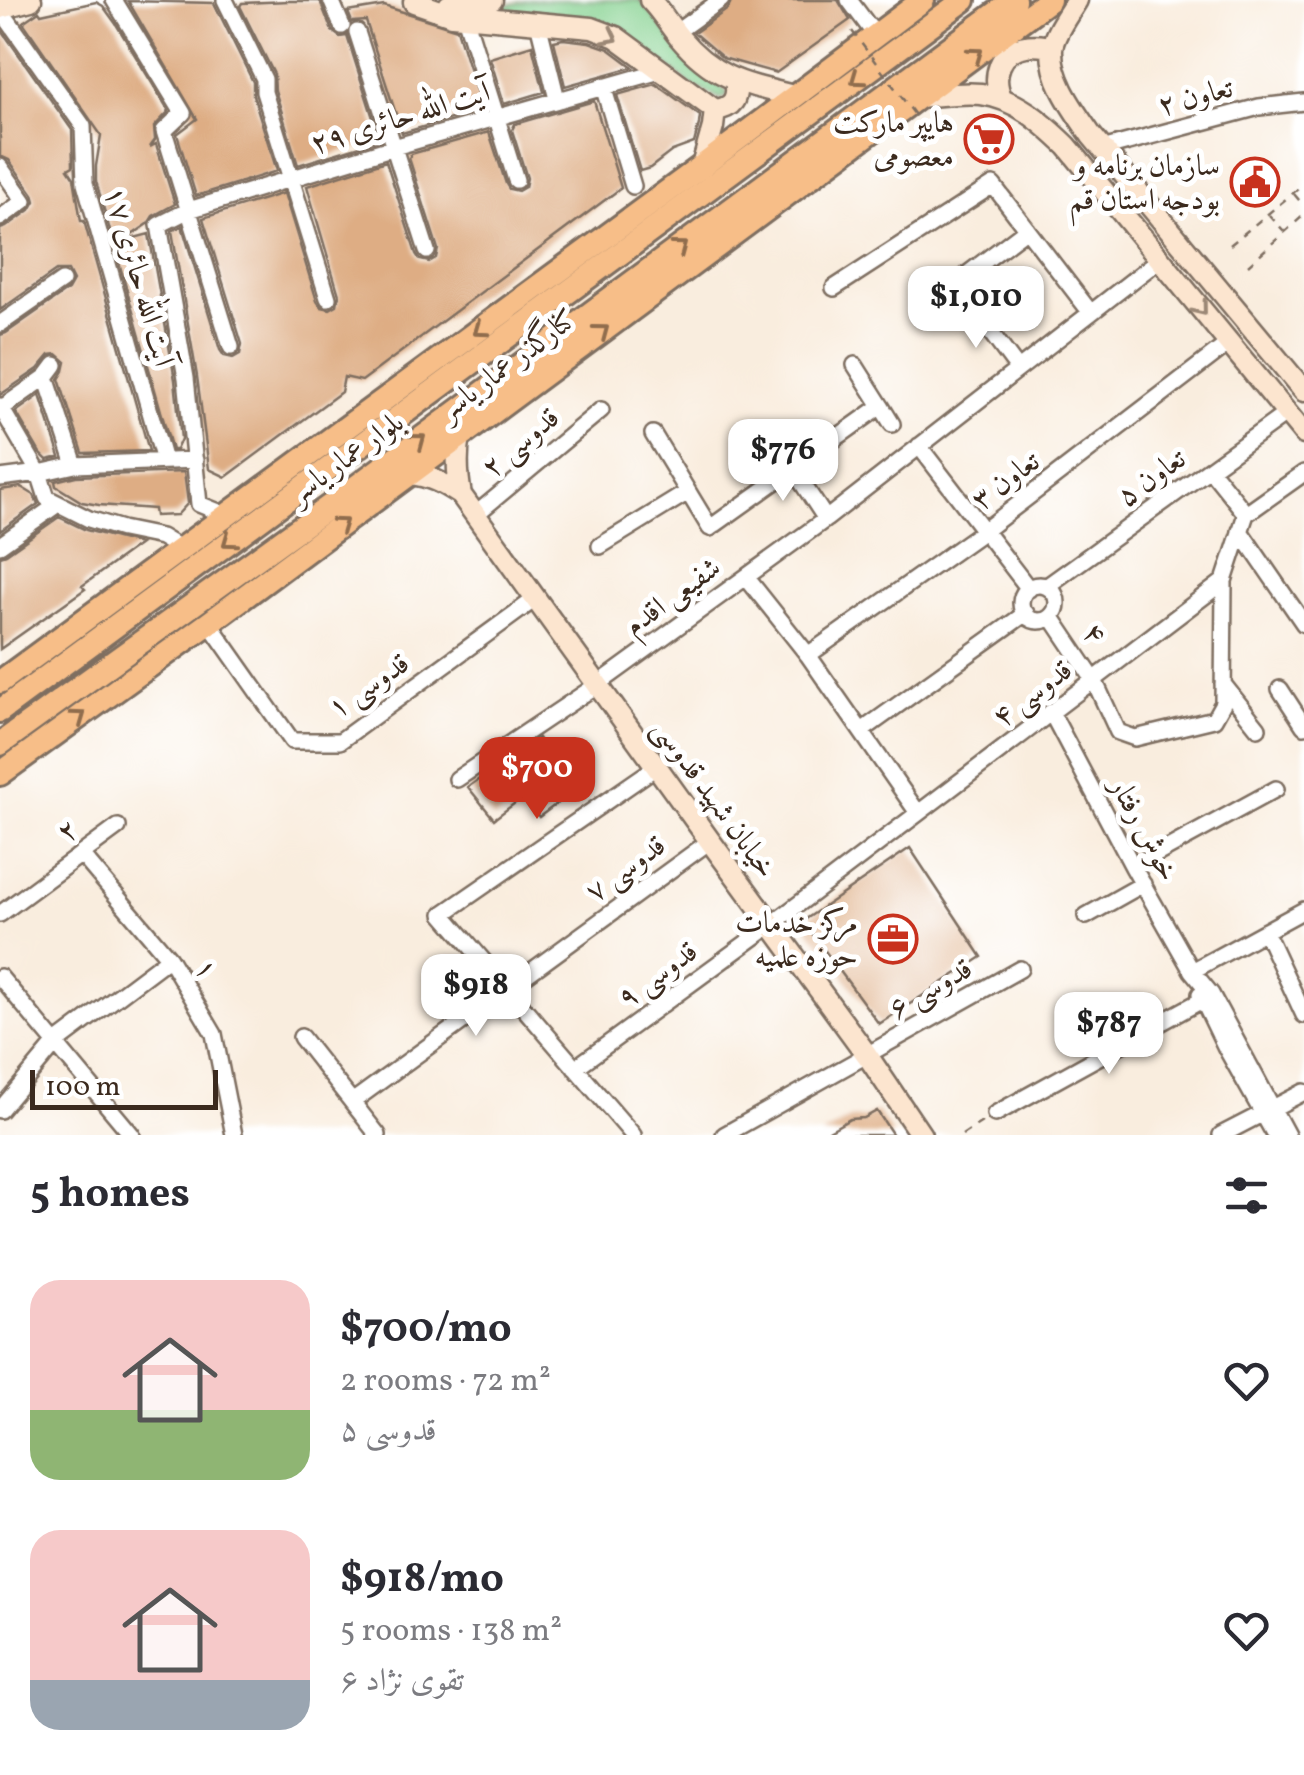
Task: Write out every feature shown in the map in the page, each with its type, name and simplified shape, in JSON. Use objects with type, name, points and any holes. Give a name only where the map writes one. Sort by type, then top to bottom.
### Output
[{"type":"main road","points":[[0,8],[30,0]]},
{"type":"main road","points":[[436,0],[456,6],[492,0]]},
{"type":"main road","points":[[650,0],[697,56],[735,82],[794,96]]},
{"type":"main road","name":"کنارگذر عمار یاسر","points":[[0,682],[226,516],[355,435],[794,96],[864,34],[923,0]]},
{"type":"main road","name":"بلوار عمار یاسر","points":[[0,711],[355,435],[964,0]]},
{"type":"main road","name":"بلوار عمار یاسر","points":[[0,744],[345,495],[1014,0]]},
{"type":"main road","name":"کنارگذر عمار یاسر","points":[[0,774],[460,436],[918,108],[1049,0]]},
{"type":"main road","points":[[1077,0],[1052,47],[1058,79],[1067,99],[1102,148],[1304,390]]},
{"type":"main road","points":[[408,1],[452,15],[592,28],[616,37],[714,110],[726,109],[735,101],[735,82]]},
{"type":"main road","points":[[1002,99],[997,71],[1006,55],[1024,46],[1052,47]]},
{"type":"main road","points":[[918,108],[971,94],[1002,99],[1037,118],[1067,146],[1229,343],[1296,406],[1304,434]]},
{"type":"main road","points":[[702,166],[714,127],[714,110]]},
{"type":"main road","points":[[460,436],[456,454],[461,495]]},
{"type":"main road","points":[[409,474],[440,481],[461,495]]},
{"type":"main road","name":"خیابان شهید قدوسی","points":[[461,495],[922,1135]]},
{"type":"main road","points":[[192,604],[280,569]]},
{"type":"main road","points":[[44,677],[97,610]]},
{"type":"street","points":[[114,0],[182,113],[164,131],[231,347]]},
{"type":"street","points":[[224,0],[264,79],[264,92],[328,298]]},
{"type":"street","points":[[331,0],[350,29],[394,146],[427,251]]},
{"type":"street","points":[[675,32],[721,0]]},
{"type":"street","points":[[849,0],[864,34]]},
{"type":"street","name":"آیت الله حائری ۱۷","points":[[0,8],[84,126],[85,183],[164,461]]},
{"type":"street","points":[[465,16],[516,180]]},
{"type":"street","points":[[538,23],[557,99]]},
{"type":"street","name":"آیت الله حائری ۲۹","points":[[195,460],[186,378],[159,225],[189,210],[394,146],[660,71]]},
{"type":"street","points":[[603,86],[633,186]]},
{"type":"street","name":"تعاون ۲","points":[[1102,148],[1259,107],[1304,102]]},
{"type":"street","points":[[0,167],[24,201],[0,218]]},
{"type":"street","points":[[834,288],[993,185],[1091,313]]},
{"type":"street","points":[[961,280],[1027,228]]},
{"type":"street","name":"شفیعی اقدم","points":[[458,779],[597,686],[826,518],[1160,259]]},
{"type":"street","points":[[0,324],[62,281]]},
{"type":"street","points":[[971,306],[1018,369]]},
{"type":"street","name":"تعاون ۳","points":[[808,654],[985,530],[1229,343]]},
{"type":"street","points":[[854,366],[892,424]]},
{"type":"street","points":[[75,465],[51,371],[1,407],[39,474],[47,498],[89,520],[161,537],[181,549]]},
{"type":"street","points":[[653,434],[710,528],[881,406]]},
{"type":"street","name":"تعاون ۵","points":[[1047,586],[1296,406]]},
{"type":"street","name":"قدوسی ۲","points":[[475,516],[601,410]]},
{"type":"street","points":[[919,446],[1030,588]]},
{"type":"street","points":[[0,478],[75,465],[195,460],[199,504],[226,516]]},
{"type":"street","points":[[793,469],[826,518]]},
{"type":"street","points":[[1210,469],[1246,514]]},
{"type":"street","points":[[1258,728],[1223,684],[1224,581],[1246,514],[1304,474]]},
{"type":"street","points":[[600,546],[688,492]]},
{"type":"street","points":[[0,545],[58,504]]},
{"type":"street","points":[[1240,532],[1304,624]]},
{"type":"street","points":[[746,576],[808,654],[918,813]]},
{"type":"street","name":"قدوسی ۴","points":[[771,925],[1224,581]]},
{"type":"street","points":[[1034,585],[1047,586],[1058,600],[1055,612],[1041,621],[1030,618],[1021,603],[1025,592],[1034,585]]},
{"type":"street","name":"قدوسی ۱","points":[[209,623],[292,740],[340,741],[534,599]]},
{"type":"street","points":[[863,730],[1026,614]]},
{"type":"street","name":"۴","points":[[1051,616],[1094,680],[1118,732],[1135,738],[1214,718],[1223,703],[1223,684]]},
{"type":"street","points":[[1280,689],[1304,726]]},
{"type":"street","name":"خوش رفتار","points":[[1052,712],[1192,971],[1211,994],[1268,1111],[1274,1135]]},
{"type":"street","points":[[633,1135],[442,914],[656,767]]},
{"type":"street","points":[[1133,866],[1276,790]]},
{"type":"street","name":"۲","points":[[0,914],[118,826]]},
{"type":"street","name":"قدوسی ۷","points":[[352,1102],[710,842]]},
{"type":"street","name":"۱","points":[[81,854],[169,958],[214,1034],[234,1135]]},
{"type":"street","points":[[1086,916],[1143,884]]},
{"type":"street","points":[[1192,971],[1304,910]]},
{"type":"street","name":"قدوسی ۹","points":[[575,1068],[771,925]]},
{"type":"street","points":[[1265,930],[1304,1015]]},
{"type":"street","points":[[0,1110],[56,1043],[169,958]]},
{"type":"street","name":"قدوسی ۶","points":[[724,1135],[1020,968]]},
{"type":"street","name":"خوش رفتار","points":[[1192,971],[1202,1000],[1268,1111],[1287,1135]]},
{"type":"street","points":[[0,977],[127,1128],[109,1135]]},
{"type":"street","points":[[995,1114],[1202,1000]]},
{"type":"street","points":[[300,1037],[378,1135]]},
{"type":"street","points":[[1221,1135],[1304,1092]]},
{"type":"path","points":[[864,34],[918,108]]},
{"type":"path","points":[[1230,245],[1304,184]]},
{"type":"path","points":[[1293,193],[1304,206]]},
{"type":"path","points":[[1268,214],[1286,232]]},
{"type":"path","points":[[1248,265],[1304,215]]},
{"type":"path","points":[[962,1135],[995,1114]]},
{"type":"green space","points":[[530,0],[639,0],[688,60],[727,96],[721,99],[694,87],[632,40],[476,12]]},
{"type":"building","points":[[732,0],[838,0],[850,20],[776,73],[723,58],[694,33],[728,9]]},
{"type":"building","points":[[128,1],[214,3],[253,82],[253,95],[277,171],[196,196],[177,134],[197,119]]},
{"type":"building","points":[[320,1],[332,31],[340,37],[347,36],[380,140],[298,165],[275,90],[274,74],[240,6]]},
{"type":"building","points":[[96,2],[116,24],[169,111],[154,127],[155,140],[150,147],[156,144],[175,204],[123,241],[149,234],[175,380],[181,439],[176,450],[172,450],[96,181],[101,135],[23,22],[39,11],[41,14]]},
{"type":"building","points":[[384,6],[457,29],[482,110],[402,133],[366,21],[352,22],[348,12]]},
{"type":"building","points":[[0,28],[72,130],[73,166],[68,169],[74,178],[81,221],[149,451],[83,453],[59,379],[66,362],[57,354],[50,355],[38,369],[0,395],[0,335],[68,290],[73,281],[68,271],[56,271],[0,310],[0,229],[30,210],[35,201],[9,160],[0,156]]},
{"type":"building","points":[[563,39],[609,49],[633,67],[565,86],[554,41]]},
{"type":"building","points":[[532,45],[544,92],[504,104],[490,58]]},
{"type":"building","points":[[656,84],[700,116],[699,124],[694,143],[672,151],[640,171],[617,95]]},
{"type":"building","points":[[594,101],[621,188],[362,381],[344,377],[341,392],[226,477],[209,469],[172,231],[182,226],[220,350],[224,356],[233,358],[240,354],[242,344],[203,218],[284,193],[317,301],[321,307],[330,309],[337,305],[339,295],[307,186],[386,161],[416,254],[420,260],[429,262],[436,258],[438,249],[409,158],[411,154],[489,132],[506,184],[518,191],[525,187],[527,178],[512,130],[515,124]]},
{"type":"building","points":[[40,395],[60,457],[47,460],[16,412]]},
{"type":"building","points":[[184,472],[188,503],[177,515],[155,516],[154,509],[82,502],[56,486],[55,481],[76,476]]},
{"type":"building","points":[[21,487],[34,495],[38,504],[0,531],[0,490]]},
{"type":"building","points":[[59,517],[86,530],[140,544],[0,649],[0,556]]},
{"type":"building","points":[[538,738],[575,790],[539,817],[523,797],[494,819],[468,787]]},
{"type":"building","name":"مرکز خدمات حوزه علمیه","points":[[910,848],[982,957],[879,1024],[803,921]]},
{"type":"building","points":[[877,1111],[893,1135],[822,1135],[850,1119],[864,1118]]},
{"type":"place","name":"هایپر مارکت معصومی","points":[[989,139]]},
{"type":"place","name":"سازمان برنامه و بودجه استان قم","points":[[1255,182]]},
{"type":"place","name":"مرکز خدمات حوزه علمیه","points":[[893,939]]}]
